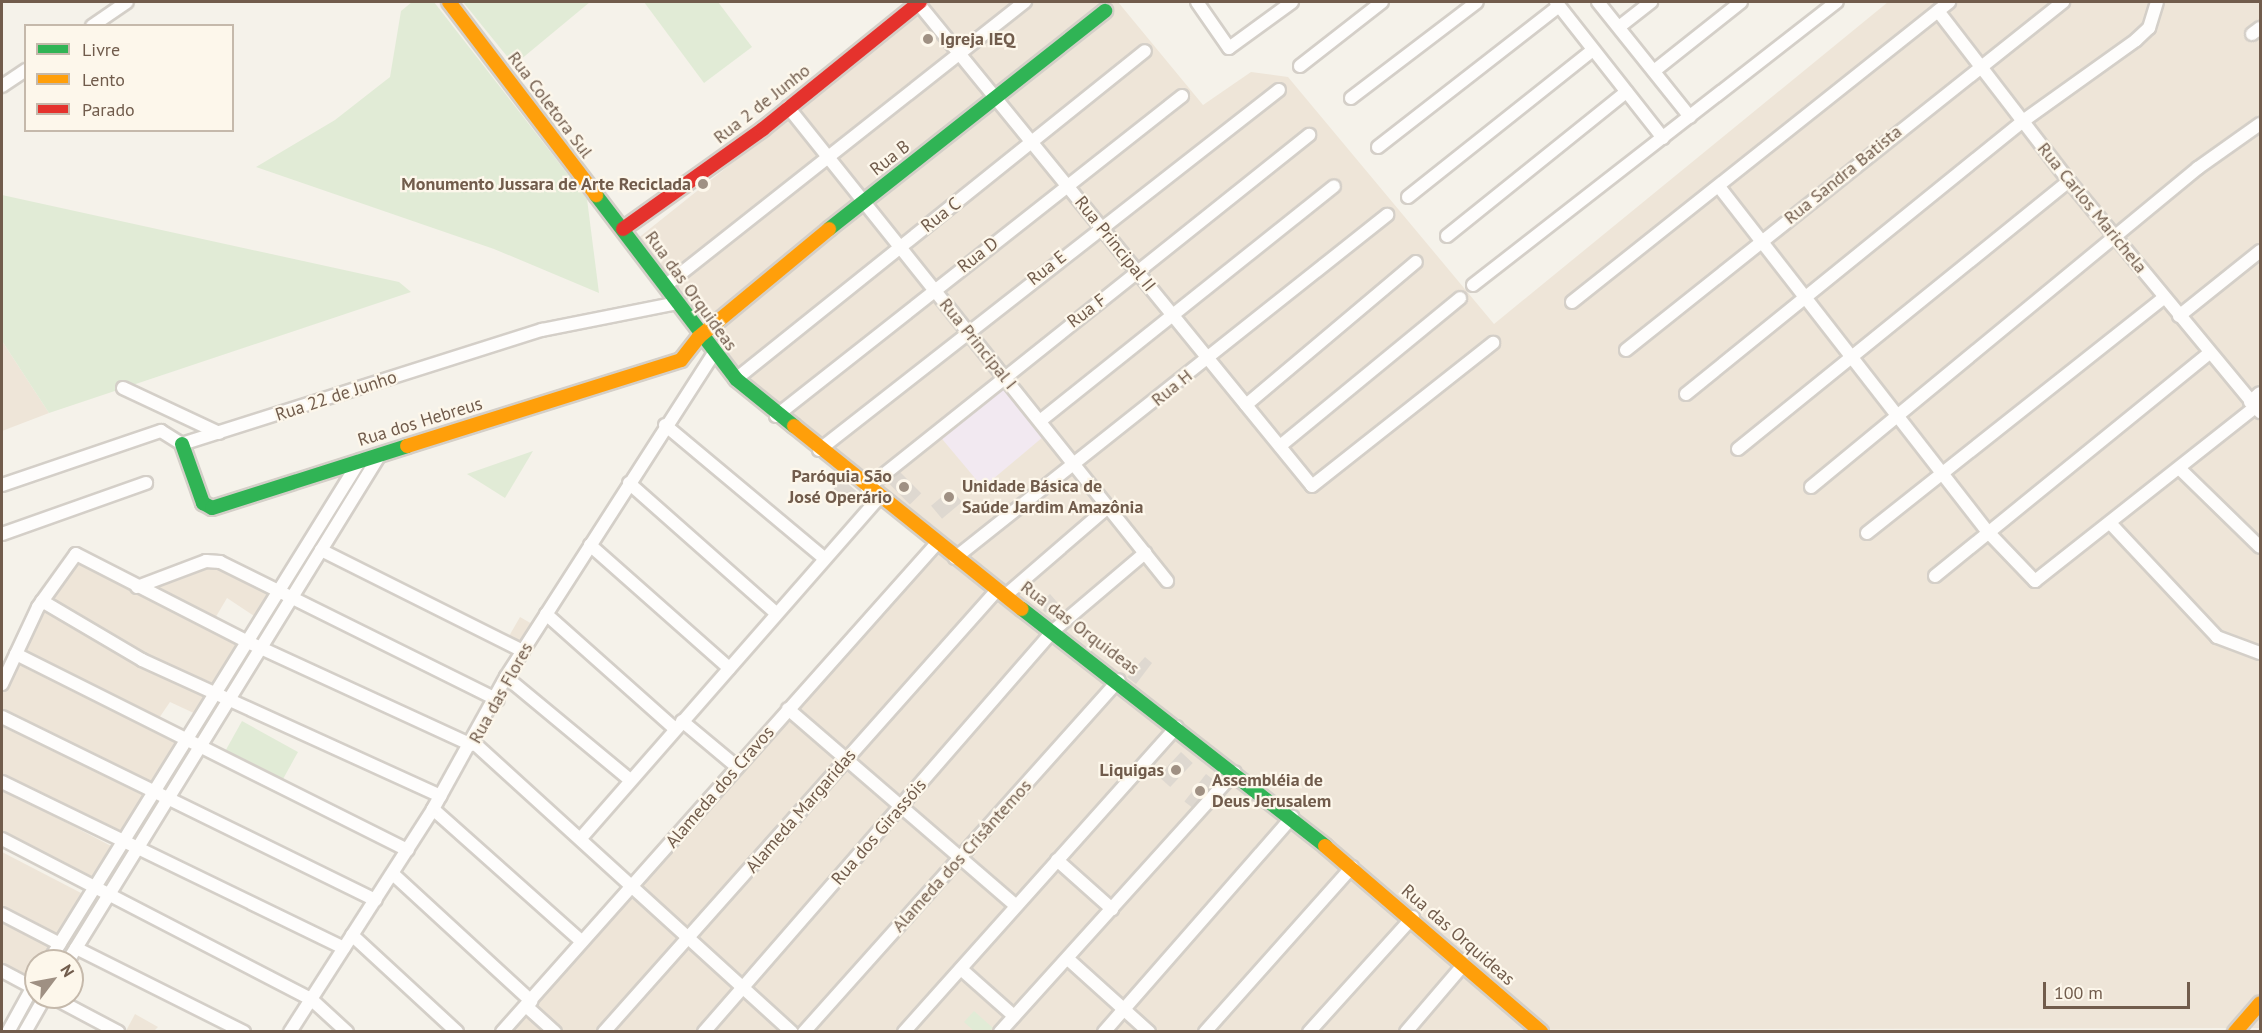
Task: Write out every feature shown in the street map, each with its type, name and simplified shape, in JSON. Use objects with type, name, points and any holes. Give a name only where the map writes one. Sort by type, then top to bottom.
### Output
[{"type":"street","points":[[95,24],[127,2]]},
{"type":"street","name":"Rua Coletora Sul","points":[[449,2],[623,230]]},
{"type":"street","name":"Rua 2 de Junho","points":[[623,230],[788,107],[919,2]]},
{"type":"street","name":"Rua Principal II","points":[[919,2],[1312,486],[1493,344]]},
{"type":"street","points":[[665,286],[831,160],[958,52],[1025,2]]},
{"type":"street","points":[[1201,3],[1224,45],[1234,47],[1292,2]]},
{"type":"street","points":[[1300,66],[1382,2]]},
{"type":"street","points":[[1351,98],[1477,2]]},
{"type":"street","points":[[1598,2],[1690,117]]},
{"type":"street","points":[[1619,27],[1651,2]]},
{"type":"street","points":[[1654,71],[1741,2]]},
{"type":"street","points":[[1473,285],[1837,2]]},
{"type":"street","points":[[1572,302],[1720,188],[1949,2]]},
{"type":"street","name":"Rua Sandra Batista","points":[[1626,350],[1979,65],[2063,2]]},
{"type":"street","points":[[1686,394],[2023,121],[2136,40],[2149,28],[2157,2]]},
{"type":"street","points":[[1378,147],[1557,4],[1662,138]]},
{"type":"street","name":"Rua B","points":[[699,337],[864,201],[1105,11]]},
{"type":"street","name":"Rua Carlos Marichela","points":[[1938,11],[2069,181],[2255,407]]},
{"type":"street","points":[[1408,197],[1593,50]]},
{"type":"street","name":"Rua C","points":[[736,379],[1145,51]]},
{"type":"street","points":[[2,86],[24,71]]},
{"type":"street","name":"Rua E","points":[[819,450],[1100,226],[1279,90]]},
{"type":"street","points":[[1447,236],[1626,92]]},
{"type":"street","name":"Rua D","points":[[776,416],[934,288],[1182,96]]},
{"type":"street","name":"Rua Principal I","points":[[788,107],[1167,581]]},
{"type":"street","points":[[1811,487],[2198,168],[2260,124]]},
{"type":"street","name":"Rua F","points":[[867,488],[1004,375],[1138,272],[1309,135]]},
{"type":"street","points":[[1738,448],[1854,357],[2069,181]]},
{"type":"street","points":[[1040,421],[1334,186]]},
{"type":"street","points":[[1720,188],[1901,414],[1988,532],[2035,581],[2181,470],[2255,407],[2260,393]]},
{"type":"street","name":"Rua H","points":[[955,558],[1076,466],[1386,214]]},
{"type":"street","name":"Rua das Orquideas","points":[[623,230],[713,355],[776,416],[955,558],[1119,680],[1292,817],[1413,917],[1541,1032]]},
{"type":"street","points":[[2179,316],[2260,250]]},
{"type":"street","points":[[1246,405],[1416,262]]},
{"type":"street","points":[[1280,446],[1460,298]]},
{"type":"street","points":[[1867,533],[2164,298]]},
{"type":"street","name":"Rua 22 de Junho","points":[[182,444],[542,330],[676,303]]},
{"type":"street","name":"Rua dos Hebreus","points":[[182,444],[207,507],[361,459],[380,456],[681,360],[699,337]]},
{"type":"street","points":[[1935,576],[2209,353]]},
{"type":"street","name":"Rua das Flores","points":[[290,1032],[433,810],[498,700],[506,677],[665,425],[713,355]]},
{"type":"street","points":[[123,388],[219,433]]},
{"type":"street","points":[[665,425],[824,558]]},
{"type":"street","points":[[2,485],[161,431],[182,444]]},
{"type":"street","points":[[287,595],[321,550],[380,456]]},
{"type":"street","points":[[244,1032],[76,948],[138,848],[188,742],[225,694],[287,595],[361,459]]},
{"type":"street","points":[[2181,470],[2260,547]]},
{"type":"street","points":[[2,534],[146,483]]},
{"type":"street","points":[[629,483],[775,612]]},
{"type":"street","points":[[580,838],[775,612],[879,498]]},
{"type":"street","name":"Alameda Margaridas","points":[[604,1032],[691,937],[846,759],[1002,592],[1109,506]]},
{"type":"street","points":[[2111,524],[2217,637],[2260,653]]},
{"type":"street","name":"Alameda dos Cravos","points":[[502,1032],[937,543]]},
{"type":"street","points":[[590,545],[729,668]]},
{"type":"street","points":[[321,550],[523,651]]},
{"type":"street","name":"Rua dos Girassóis","points":[[704,1032],[1053,631],[1145,553]]},
{"type":"street","points":[[2,684],[42,601],[76,554],[137,587],[256,645],[472,743],[634,885],[792,1032]]},
{"type":"street","points":[[137,587],[206,561],[220,562],[498,700]]},
{"type":"street","points":[[42,601],[142,660],[225,694],[440,796]]},
{"type":"street","points":[[546,614],[679,725],[737,767]]},
{"type":"street","points":[[16,654],[408,850]]},
{"type":"street","points":[[506,677],[629,779]]},
{"type":"street","name":"Alameda dos Crisântemos","points":[[804,1032],[1119,680]]},
{"type":"street","points":[[57,949],[124,843],[200,747],[225,694]]},
{"type":"street","points":[[788,709],[1016,906]]},
{"type":"street","points":[[2,717],[160,798],[376,900]]},
{"type":"street","points":[[904,1032],[1177,727]]},
{"type":"street","points":[[1000,1032],[1235,772]]},
{"type":"street","points":[[2,782],[344,948]]},
{"type":"street","points":[[433,810],[581,941]]},
{"type":"street","points":[[1104,1032],[1292,817]]},
{"type":"street","points":[[2,839],[107,897],[311,999],[347,1032]]},
{"type":"street","points":[[1057,860],[1112,909]]},
{"type":"street","points":[[1205,1032],[1352,867]]},
{"type":"street","points":[[393,874],[555,1032]]},
{"type":"street","points":[[2,914],[60,944]]},
{"type":"street","points":[[1309,1032],[1413,917]]},
{"type":"street","points":[[352,935],[457,1032]]},
{"type":"street","points":[[1068,959],[1149,1032]]},
{"type":"street","points":[[1406,1032],[1464,964]]},
{"type":"street","points":[[961,969],[1014,1016]]},
{"type":"street","points":[[2,971],[24,981]]},
{"type":"street","points":[[2235,1032],[2260,1003]]},
{"type":"street","points":[[8,1032],[24,1005]]},
{"type":"street","points":[[25,1032],[38,1009]]},
{"type":"street","points":[[75,1009],[118,1032]]},
{"type":"shaded area","points":[[920,2],[1118,2],[1203,105],[1251,72],[1288,77],[1494,324],[1888,2],[2260,2],[2260,1028],[500,1032],[937,543],[746,386],[637,239],[806,104]]},
{"type":"shaded area","points":[[2,341],[49,413],[2,431]]},
{"type":"shaded area","points":[[1003,387],[1044,436],[983,487],[942,438]]},
{"type":"shaded area","points":[[77,560],[241,646],[216,684],[142,655],[48,600]]},
{"type":"shaded area","points":[[207,567],[232,574],[270,595],[257,618],[227,598],[214,620],[152,587]]},
{"type":"shaded area","points":[[43,606],[208,696],[198,715],[170,702],[157,721],[20,653]]},
{"type":"shaded area","points":[[520,617],[534,625],[522,645],[508,637]]},
{"type":"shaded area","points":[[18,660],[180,745],[152,790],[2,709],[2,694]]},
{"type":"shaded area","points":[[2,723],[148,798],[121,837],[2,777]]},
{"type":"shaded area","points":[[2,789],[113,847],[92,882],[2,832]]},
{"type":"shaded area","points":[[2,852],[83,894],[59,935],[2,906]]},
{"type":"shaded area","points":[[2,921],[51,947],[50,949],[24,949],[24,976],[2,965]]},
{"type":"shaded area","points":[[135,1014],[158,1027],[154,1031],[126,1031]]},
{"type":"green space","points":[[412,2],[434,2],[587,199],[599,293],[494,249],[256,167],[335,120],[390,77],[401,11]]},
{"type":"green space","points":[[463,2],[590,2],[514,65]]},
{"type":"green space","points":[[644,2],[718,2],[752,47],[704,83]]},
{"type":"green space","points":[[2,195],[399,282],[411,292],[49,413],[2,341]]},
{"type":"green space","points":[[533,451],[505,498],[467,474]]},
{"type":"green space","points":[[242,721],[298,752],[279,786],[223,755]]},
{"type":"green space","points":[[974,1011],[993,1028],[990,1031],[974,1031],[964,1022]]},
{"type":"building","name":"Paróquia São José Operário","points":[[900,472],[921,493],[910,505],[889,483]]},
{"type":"building","points":[[842,479],[861,495],[853,505],[834,489]]},
{"type":"building","name":"Unidade Básica de Saúde Jardim Amazônia","points":[[951,489],[962,502],[942,519],[931,506]]},
{"type":"building","points":[[1050,594],[1057,602],[1045,613],[1038,604]]},
{"type":"building","points":[[1145,657],[1152,663],[1136,684],[1127,677]]},
{"type":"building","name":"Liquigas","points":[[1181,752],[1193,763],[1170,787],[1158,776]]},
{"type":"building","name":"Assembléia de Deus Jerusalem","points":[[1206,774],[1215,781],[1193,808],[1184,802]]},
{"type":"traffic: fast","points":[[829,229],[1105,11]]},
{"type":"traffic: fast","points":[[596,195],[736,379],[794,426]]},
{"type":"traffic: fast","points":[[182,444],[203,503],[212,508],[407,446]]},
{"type":"traffic: fast","points":[[1022,609],[1325,846]]},
{"type":"traffic: slow","points":[[449,2],[596,195]]},
{"type":"traffic: slow","points":[[407,446],[681,360],[699,337],[829,229]]},
{"type":"traffic: slow","points":[[794,426],[1022,609]]},
{"type":"traffic: slow","points":[[1325,846],[1541,1032]]},
{"type":"traffic: slow","points":[[2235,1032],[2260,1003]]},
{"type":"traffic: jam","points":[[623,229],[763,129],[920,2]]},
{"type":"place","name":"Igreja IEQ","points":[[928,39]]},
{"type":"place","name":"Monumento Jussara de Arte Reciclada","points":[[703,184]]},
{"type":"place","name":"Paróquia São José Operário","points":[[904,487]]},
{"type":"place","name":"Unidade Básica de Saúde Jardim Amazônia","points":[[949,497]]},
{"type":"place","name":"Liquigas","points":[[1176,770]]},
{"type":"place","name":"Assembléia de Deus Jerusalem","points":[[1200,791]]}]
